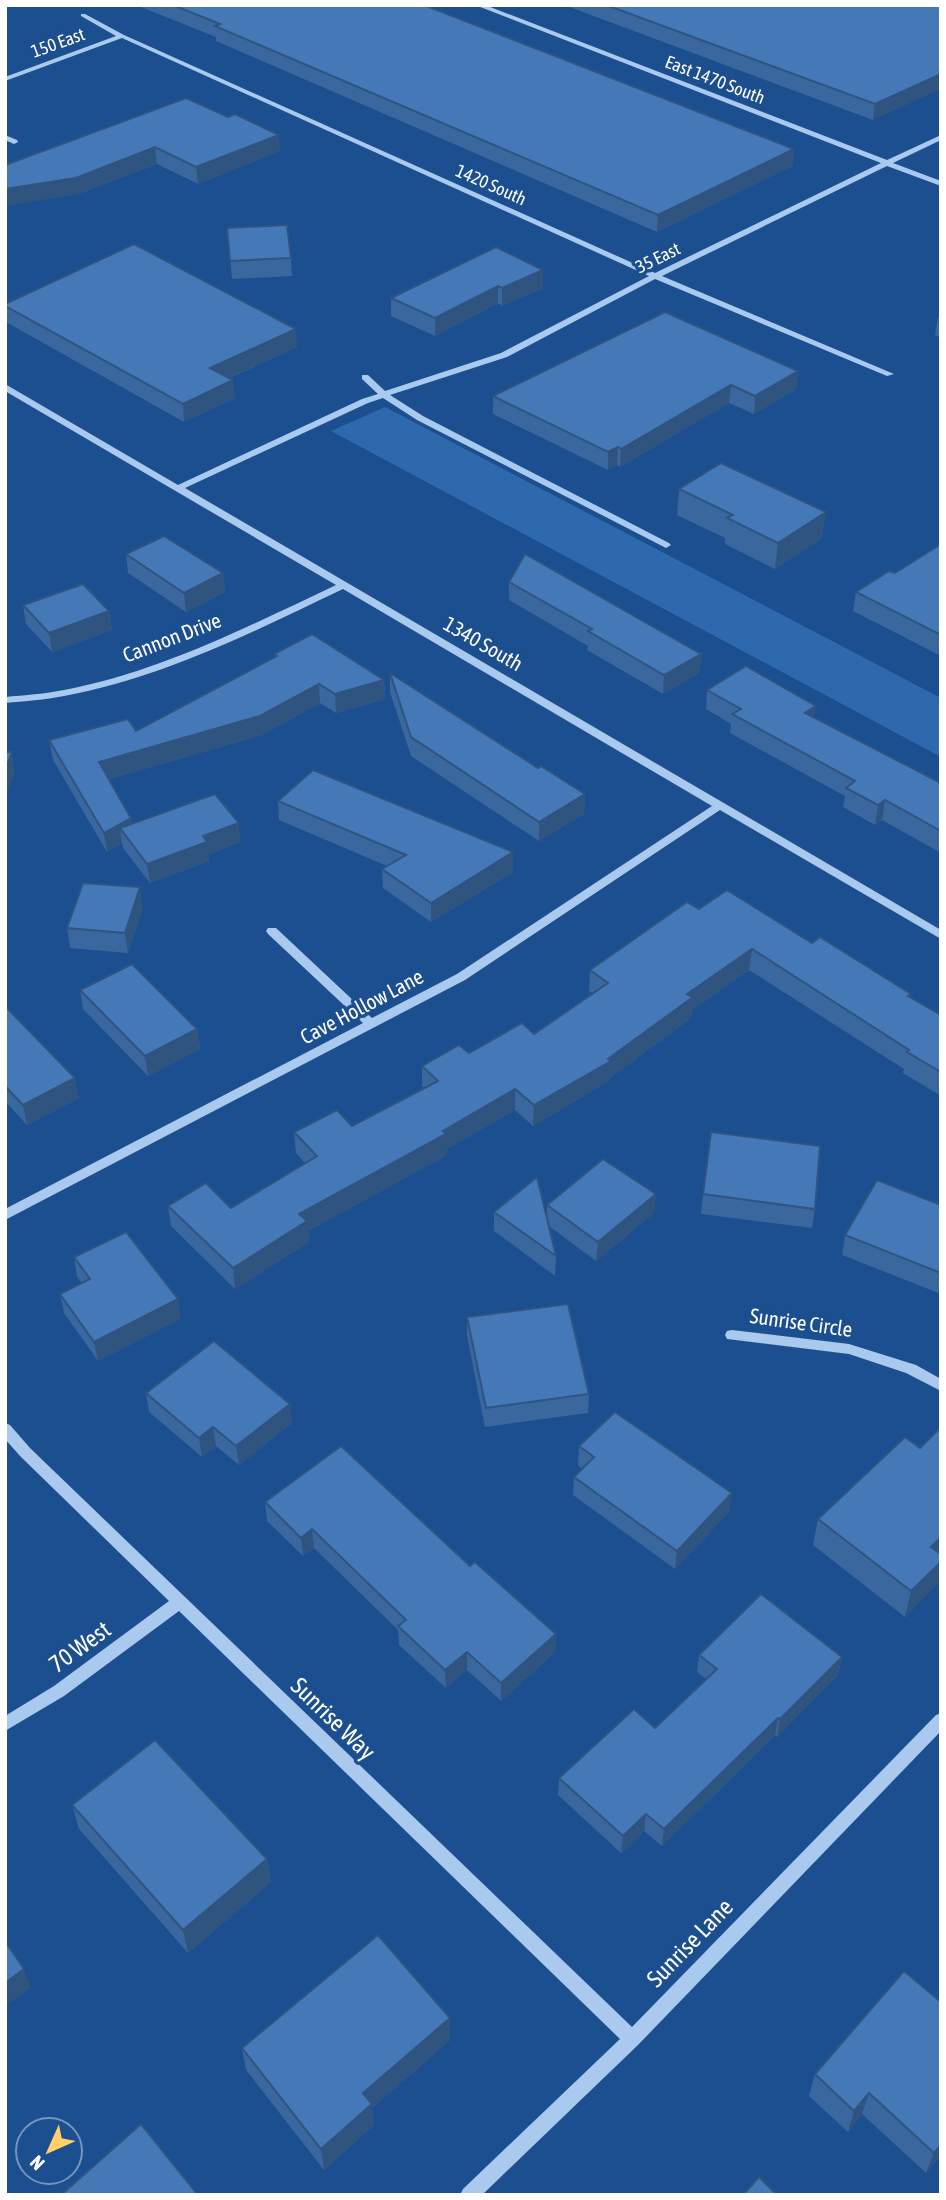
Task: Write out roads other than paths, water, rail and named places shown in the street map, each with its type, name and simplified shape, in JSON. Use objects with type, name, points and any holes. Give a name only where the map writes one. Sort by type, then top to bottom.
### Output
[{"type":"street","name":"East 1470 South","points":[[478,5],[941,184]]},
{"type":"street","name":"1420 South","points":[[83,15],[122,36],[655,276],[890,374]]},
{"type":"street","name":"150 East","points":[[5,79],[122,36]]},
{"type":"street","points":[[5,137],[14,142]]},
{"type":"street","name":"35 East","points":[[178,488],[365,401],[504,355],[655,276],[941,137]]},
{"type":"street","points":[[365,377],[384,395],[420,418],[666,545]]},
{"type":"street","name":"1340 South","points":[[5,387],[941,935]]},
{"type":"street","name":"Cannon Drive","points":[[5,700],[64,693],[124,677],[216,644],[344,585]]},
{"type":"street","name":"Cave Hollow Lane","points":[[5,1214],[461,977],[720,805]]},
{"type":"street","points":[[272,932],[371,1024]]},
{"type":"street","name":"Sunrise Circle","points":[[732,1335],[849,1349],[911,1369],[941,1386]]},
{"type":"street","name":"Sunrise Way","points":[[5,1429],[25,1452],[179,1602],[632,2039]]},
{"type":"street","name":"70 West","points":[[5,1724],[59,1691],[179,1602]]},
{"type":"street","name":"Sunrise Lane","points":[[469,2195],[632,2039],[941,1720]]}]
